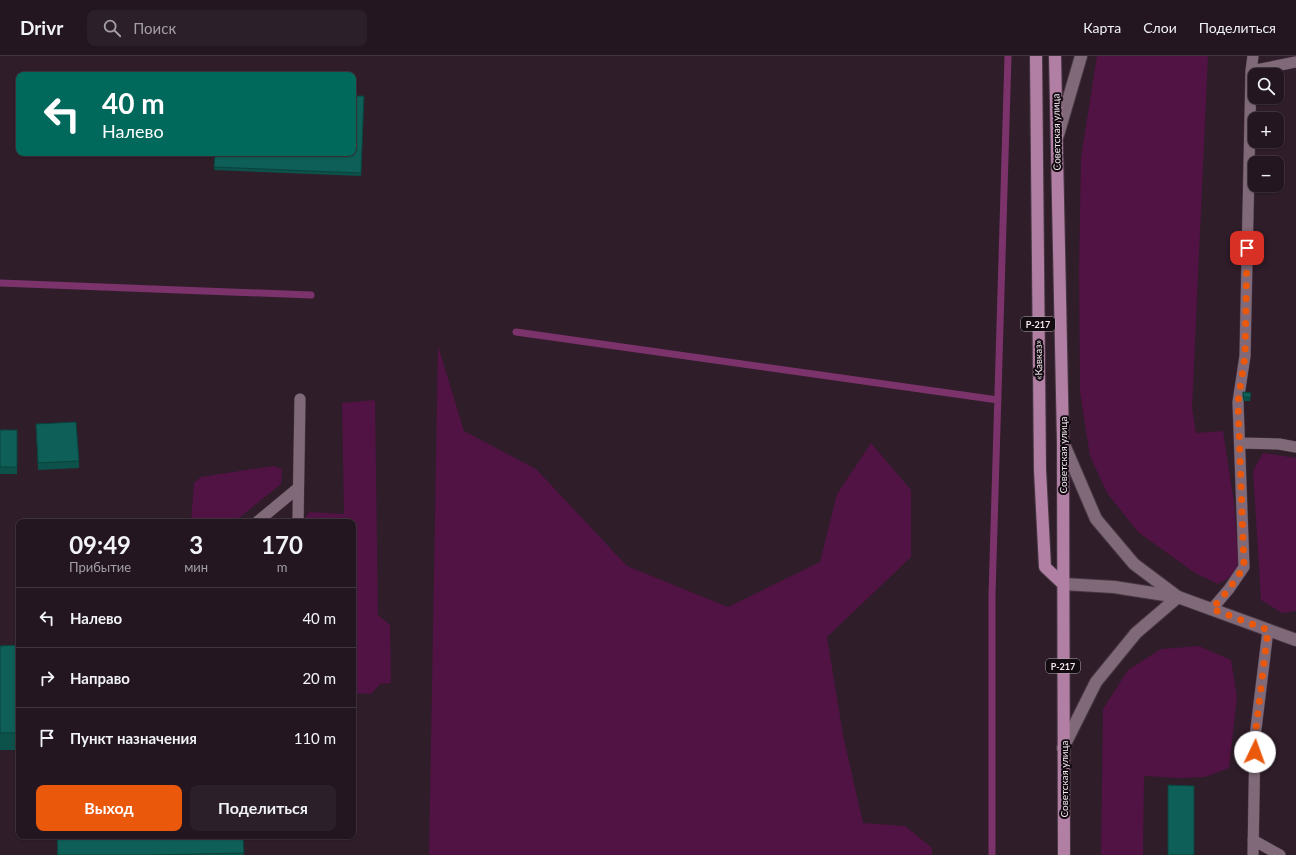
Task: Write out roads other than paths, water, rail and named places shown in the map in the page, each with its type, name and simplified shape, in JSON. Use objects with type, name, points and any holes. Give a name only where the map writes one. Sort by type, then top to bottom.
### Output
[{"type":"highway","name":"«Кавказ»","points":[[1036,56],[1040,470],[1045,567],[1063,584]]},
{"type":"highway","name":"Советская улица","points":[[1055,56],[1063,442],[1064,855]]},
{"type":"street","points":[[1056,142],[1081,56]]},
{"type":"street","points":[[1063,442],[1096,519],[1134,564],[1178,597]]},
{"type":"street","points":[[1063,584],[1114,587],[1178,597],[1296,640]]},
{"type":"street","points":[[1064,748],[1096,682],[1136,632],[1178,597]]},
{"type":"lane","points":[[1251,68],[1253,56]]},
{"type":"lane","points":[[1266,68],[1296,62]]},
{"type":"lane","points":[[1212,609],[1229,589],[1244,567],[1238,402],[1245,356],[1250,104]]},
{"type":"lane","points":[[298,519],[300,399]]},
{"type":"lane","points":[[1240,443],[1279,444],[1296,447]]},
{"type":"lane","points":[[261,519],[298,488]]},
{"type":"lane","points":[[1253,855],[1255,737],[1268,630]]},
{"type":"lane","points":[[1253,840],[1280,855]]},
{"type":"waterway","points":[[992,855],[992,595],[1008,56]]},
{"type":"waterway","points":[[0,283],[311,295]]},
{"type":"waterway","points":[[516,332],[998,400]]}]
